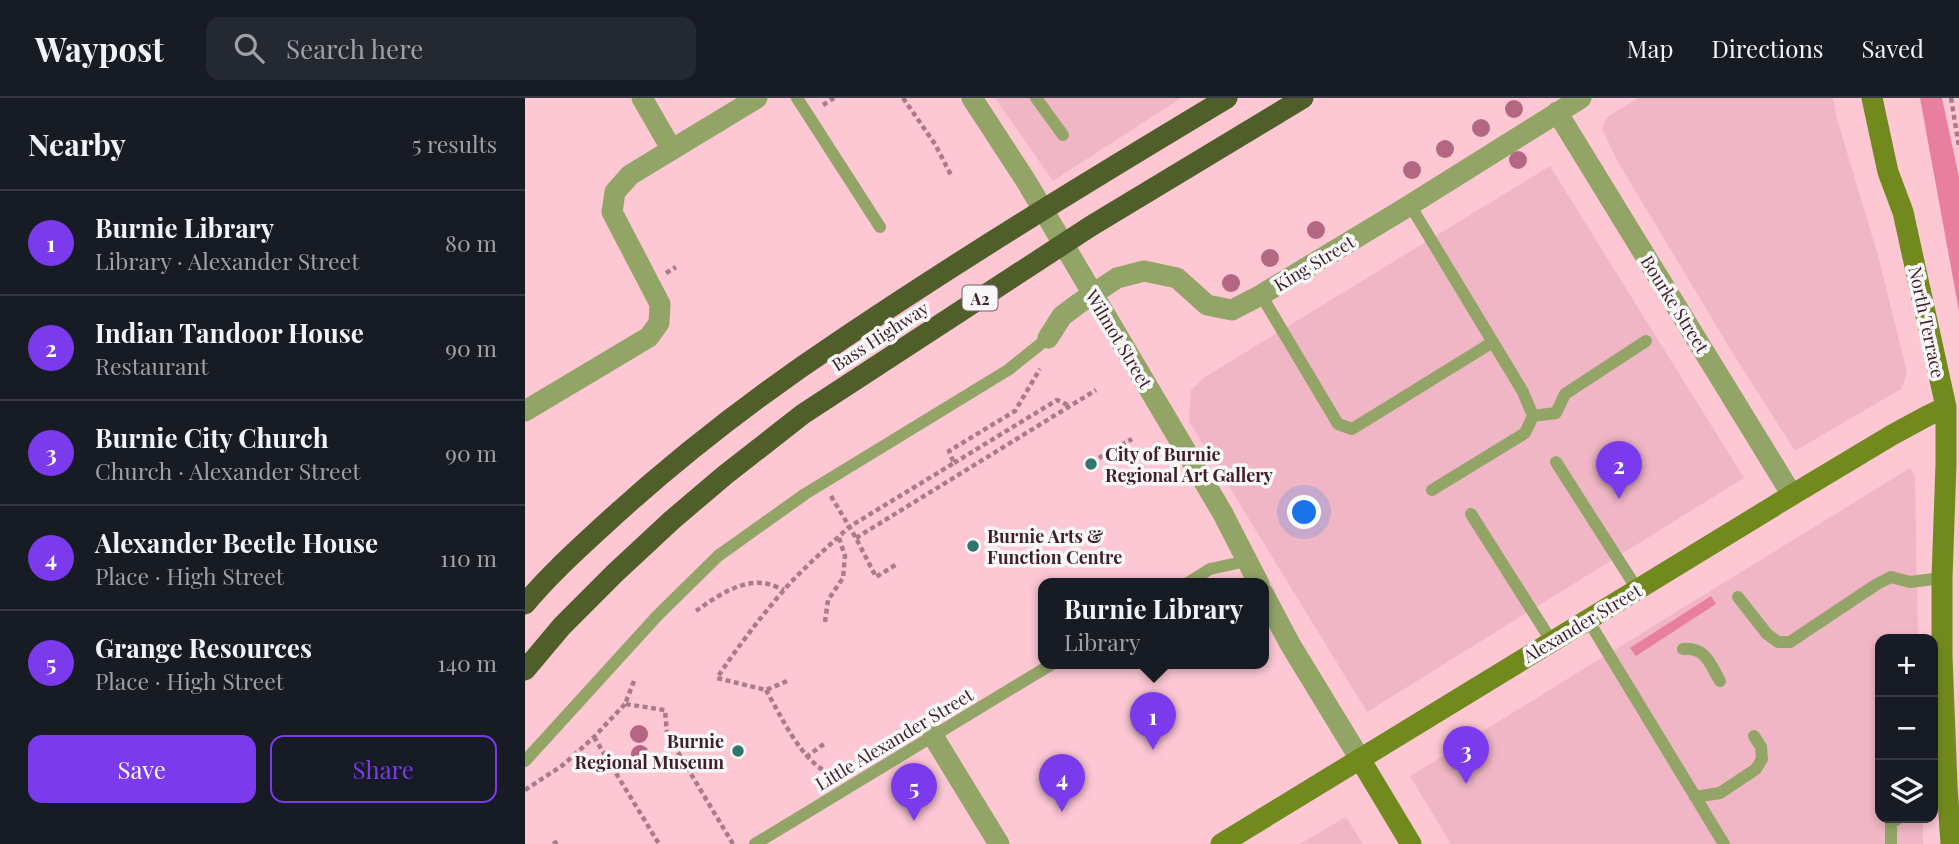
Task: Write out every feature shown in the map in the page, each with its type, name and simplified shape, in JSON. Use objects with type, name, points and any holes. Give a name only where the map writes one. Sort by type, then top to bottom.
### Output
[{"type":"highway","name":"Bass Highway","points":[[525,604],[565,561],[639,492],[735,414],[883,311],[1076,188],[1227,98]]},
{"type":"highway","name":"Bass Highway","points":[[525,670],[562,626],[672,520],[803,414],[1091,226],[1303,98]]},
{"type":"street","points":[[642,98],[672,150]]},
{"type":"street","points":[[525,411],[649,337],[659,323],[660,304],[612,212],[615,192],[630,175],[757,98]]},
{"type":"street","name":"Wilmot Street","points":[[972,98],[1026,181],[1222,512],[1256,578]]},
{"type":"street","name":"King Street","points":[[1048,338],[1062,316],[1078,304],[1117,278],[1145,271],[1177,278],[1207,304],[1232,310],[1410,205],[1581,98]]},
{"type":"street","name":"North Terrace","points":[[1872,98],[1888,172],[1903,212],[1946,407],[1940,790],[1951,844]]},
{"type":"street","name":"Bourke Street","points":[[1557,113],[1793,495]]},
{"type":"street","name":"Alexander Street","points":[[1221,844],[1892,435],[1946,407]]},
{"type":"street","points":[[1269,604],[1290,644],[1411,844]]},
{"type":"street","points":[[933,736],[999,844]]},
{"type":"lane","points":[[797,98],[880,227]]},
{"type":"lane","points":[[1036,98],[1063,135]]},
{"type":"lane","points":[[1410,205],[1523,392],[1533,416],[1525,433],[1432,490]]},
{"type":"lane","points":[[1261,295],[1338,424],[1352,429],[1493,342]]},
{"type":"lane","points":[[525,761],[658,615],[718,555],[823,483],[1008,370],[1048,338]]},
{"type":"lane","points":[[1533,416],[1556,413],[1565,394],[1646,341]]},
{"type":"lane","points":[[1556,462],[1637,589]]},
{"type":"lane","points":[[1471,514],[1552,642]]},
{"type":"lane","points":[[1196,578],[1210,569],[1247,561]]},
{"type":"lane","points":[[1738,597],[1767,634],[1778,642],[1790,642],[1891,577],[1910,582],[1942,578]]},
{"type":"lane","points":[[1588,620],[1724,844]]},
{"type":"lane","points":[[1683,649],[1694,648],[1705,655],[1720,681]]},
{"type":"lane","name":"Little Alexander Street","points":[[755,844],[1044,669]]},
{"type":"lane","points":[[1695,797],[1720,793],[1756,769],[1762,759],[1761,747],[1754,736]]},
{"type":"lane","points":[[1891,823],[1891,844]]},
{"type":"path","points":[[903,98],[935,144],[951,175]]},
{"type":"path","points":[[1951,98],[1959,147]]},
{"type":"path","points":[[954,463],[949,451],[1015,411],[1041,368]]},
{"type":"path","points":[[856,538],[1095,390]]},
{"type":"path","points":[[787,681],[766,690],[717,678],[784,590],[849,527],[1057,400],[1070,406]]},
{"type":"path","points":[[1015,411],[1021,422]]},
{"type":"path","points":[[1099,458],[1132,439]]},
{"type":"path","points":[[983,445],[990,455]]},
{"type":"path","points":[[823,483],[876,577],[897,564]]},
{"type":"path","points":[[825,621],[828,600],[843,578],[845,556],[839,537]]},
{"type":"path","points":[[696,611],[718,595],[742,585],[766,583],[784,590]]},
{"type":"path","points":[[525,790],[563,765],[594,737],[625,704],[634,681]]},
{"type":"path","points":[[766,690],[806,757],[825,772],[840,776]]},
{"type":"path","points":[[625,704],[665,710],[667,734],[733,844]]},
{"type":"path","points":[[594,737],[659,844]]},
{"type":"path","points":[[806,757],[824,744]]},
{"type":"shaded area","points":[[995,98],[1181,98],[1053,181]]},
{"type":"shaded area","points":[[1638,98],[1833,98],[1879,259],[1907,373],[1901,389],[1795,451],[1619,164],[1602,129],[1607,117]]},
{"type":"shaded area","points":[[1920,98],[1942,98],[1959,177],[1959,311]]},
{"type":"shaded area","points":[[1550,166],[1744,478],[1367,712],[1189,421],[1191,390],[1205,377]]},
{"type":"shaded area","points":[[1910,468],[1915,475],[1918,634],[1875,634],[1875,823],[1923,823],[1923,844],[1451,844],[1410,776]]},
{"type":"shaded area","points":[[1711,596],[1716,604],[1636,656],[1630,648]]},
{"type":"shaded area","points":[[1346,817],[1363,844],[1300,844]]},
{"type":"place","name":"City of Burnie Regional Art Gallery","points":[[1091,464]]},
{"type":"place","name":"Indian Tandoor House","points":[[1619,499]]},
{"type":"place","name":"Burnie Arts & Function Centre","points":[[973,546]]},
{"type":"place","name":"Burnie Library","points":[[1153,750]]},
{"type":"place","name":"Burnie Regional Museum","points":[[738,751]]},
{"type":"place","name":"Burnie City Church","points":[[1466,784]]},
{"type":"place","name":"Alexander Beetle House","points":[[1062,812]]},
{"type":"place","name":"Grange Resources","points":[[914,821]]}]
